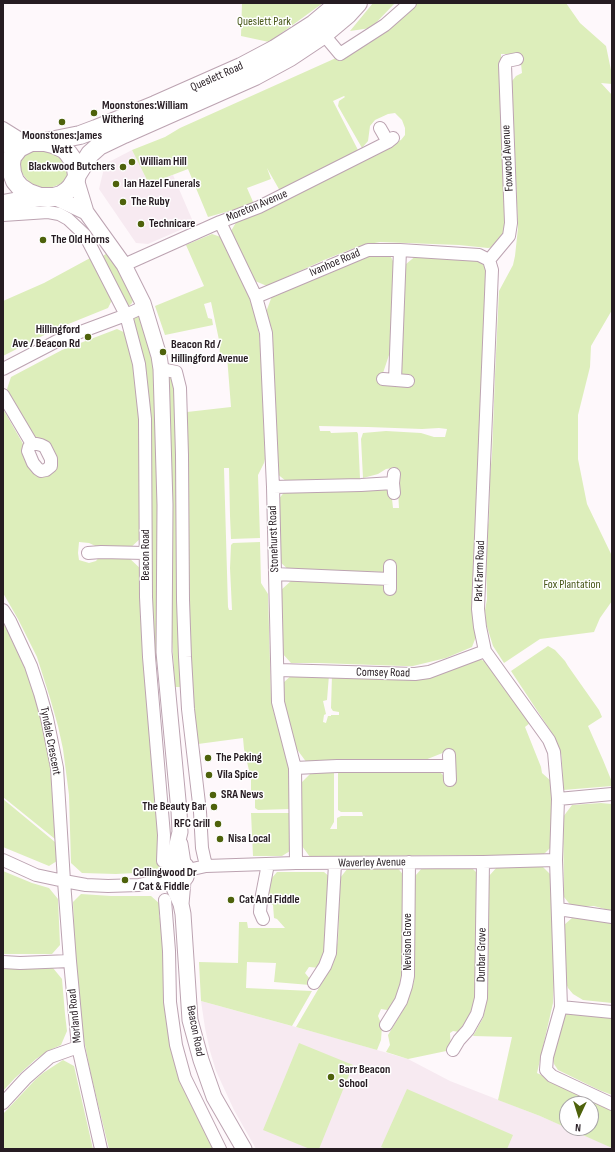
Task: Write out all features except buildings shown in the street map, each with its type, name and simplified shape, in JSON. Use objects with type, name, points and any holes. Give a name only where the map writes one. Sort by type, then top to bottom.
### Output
[{"type":"highway","name":"Queslett Road","points":[[38,142],[80,135],[239,73],[290,57],[319,29],[339,3]]},
{"type":"highway","name":"Queslett Road","points":[[319,29],[348,14],[358,3]]},
{"type":"highway","name":"Queslett Road","points":[[76,177],[90,154],[99,146],[239,73]]},
{"type":"highway","points":[[3,204],[61,195],[72,187],[76,177],[75,163],[68,153],[59,146],[38,142],[19,148],[9,165],[15,181],[20,187],[29,193],[47,197]]},
{"type":"main road","name":"Beacon Road","points":[[76,177],[86,212],[124,265],[143,303],[159,356],[161,369],[164,505],[164,652],[180,811],[180,832],[175,871],[183,914],[190,1020],[201,1060],[214,1096],[244,1149]]},
{"type":"main road","name":"Beacon Road","points":[[47,197],[86,212]]},
{"type":"street","points":[[319,29],[340,54],[385,25],[410,3]]},
{"type":"street","name":"Foxwood Avenue","points":[[489,260],[509,236],[512,223],[505,65],[507,60],[518,59]]},
{"type":"street","points":[[3,128],[19,138],[38,142]]},
{"type":"street","points":[[3,128],[9,165]]},
{"type":"street","name":"Moreton Avenue","points":[[124,265],[220,222],[258,207],[391,140],[380,128]]},
{"type":"street","name":"Beacon Road","points":[[3,215],[48,212],[59,214],[68,219],[85,235],[126,315],[139,364],[145,419],[145,553],[149,657],[163,824],[175,871]]},
{"type":"street","name":"Stonehurst Road","points":[[220,222],[256,296],[266,333],[273,487],[278,702],[295,768],[296,863]]},
{"type":"street","name":"Ivanhoe Road","points":[[256,296],[368,250],[400,250],[479,255],[489,260]]},
{"type":"street","points":[[400,250],[389,380],[408,381]]},
{"type":"street","name":"Park Farm Road","points":[[489,260],[492,270],[478,609],[480,627],[485,651],[549,740],[554,752],[558,799],[556,860],[561,1006],[547,1058],[546,1070],[552,1076],[612,1104]]},
{"type":"street","points":[[3,369],[59,340],[139,309],[143,303]]},
{"type":"street","points":[[161,369],[176,372],[180,388],[185,657],[188,709],[200,812],[202,848],[206,866]]},
{"type":"street","points":[[3,395],[32,444]]},
{"type":"street","points":[[273,487],[394,483]]},
{"type":"street","points":[[88,553],[145,553]]},
{"type":"street","points":[[275,574],[390,584],[390,566]]},
{"type":"street","name":"Tyndale Crescent","points":[[3,610],[10,621],[31,666],[47,718],[57,768],[64,881]]},
{"type":"street","name":"Comsey Road","points":[[278,670],[415,674],[429,672],[485,651]]},
{"type":"street","points":[[295,768],[449,760],[450,780]]},
{"type":"street","points":[[558,799],[612,794]]},
{"type":"street","name":"Waverley Avenue","points":[[3,860],[36,875],[64,881],[86,885],[126,886],[157,881],[175,871],[206,866],[296,863],[335,864],[556,860]]},
{"type":"street","name":"Nevison Grove","points":[[386,1019],[401,1001],[408,976],[409,862]]},
{"type":"street","name":"Dunbar Grove","points":[[455,1042],[468,1030],[477,1014],[481,998],[483,862]]},
{"type":"street","points":[[263,919],[260,912],[261,900],[268,864]]},
{"type":"street","points":[[314,975],[325,966],[330,953],[335,864]]},
{"type":"street","name":"Morland Road","points":[[64,881],[78,1048],[101,1149]]},
{"type":"street","name":"Beacon Road","points":[[165,900],[171,951],[170,1002],[176,1045],[185,1078],[220,1149]]},
{"type":"street","points":[[558,908],[612,917]]},
{"type":"street","points":[[3,962],[20,963],[70,961]]},
{"type":"street","points":[[561,1006],[612,1012]]},
{"type":"street","points":[[3,1103],[26,1078],[50,1057],[78,1048]]},
{"type":"shaded area","points":[[132,150],[149,184],[173,175],[194,224],[148,244],[136,243],[99,189],[105,164]]},
{"type":"shaded area","name":"Barr Beacon School","points":[[201,1001],[408,1059],[450,1081],[559,1124],[559,1136],[586,1136],[612,1149],[256,1149],[234,1110],[216,1071],[205,1028]]},
{"type":"green space","name":"Queslett Park","points":[[242,3],[323,3],[269,42],[241,36]]},
{"type":"green space","points":[[373,3],[395,3],[371,28],[350,31]]},
{"type":"green space","name":"Fox Plantation","points":[[415,3],[566,3],[580,23],[606,46],[612,75],[612,84],[601,83],[612,95],[612,310],[591,346],[590,367],[578,415],[578,459],[587,504],[612,556],[612,601],[600,618],[594,632],[540,639],[504,663],[493,646],[486,623],[486,559],[499,291],[513,265],[518,228],[512,81],[516,76],[522,73],[520,54],[501,54],[508,226],[494,247],[488,248],[459,245],[380,242],[363,245],[349,250],[267,286],[255,281],[231,231],[238,219],[401,140],[405,135],[405,128],[402,120],[395,113],[388,114],[375,120],[370,126],[368,141],[362,148],[338,106],[339,101],[345,97],[344,96],[333,101],[358,150],[280,191],[267,168],[271,179],[247,188],[254,204],[208,217],[188,169],[149,184],[132,150],[165,137],[180,128],[336,58]]},
{"type":"green space","points":[[42,149],[67,160],[69,174],[63,183],[50,188],[43,188],[30,183],[21,172],[20,164],[22,157],[26,153]]},
{"type":"green space","points":[[212,234],[221,237],[252,304],[259,334],[261,355],[265,459],[258,475],[260,538],[231,539],[229,468],[224,468],[228,607],[229,610],[232,610],[230,568],[231,545],[233,543],[260,542],[261,583],[268,594],[271,697],[288,763],[290,809],[258,810],[255,808],[255,794],[251,794],[251,779],[243,738],[198,744],[189,643],[187,412],[231,407],[227,356],[220,355],[219,340],[211,302],[204,304],[208,318],[212,319],[213,325],[165,335],[155,306],[204,286],[186,245]]},
{"type":"green space","points":[[107,253],[110,253],[133,300],[128,307],[102,258]]},
{"type":"green space","points":[[380,254],[390,255],[396,267],[391,349],[382,376],[402,375],[399,367],[406,264],[417,255],[477,258],[488,270],[477,634],[472,647],[446,658],[413,666],[291,663],[282,653],[280,591],[292,580],[382,582],[385,587],[385,592],[392,593],[384,572],[291,572],[279,561],[277,501],[286,490],[384,488],[388,490],[392,499],[393,508],[399,508],[398,468],[386,469],[378,474],[363,478],[361,439],[363,433],[386,431],[421,433],[434,437],[445,437],[447,429],[319,426],[320,431],[330,431],[331,433],[357,432],[360,479],[286,481],[276,473],[271,332],[266,312],[272,296],[366,257]]},
{"type":"green space","points":[[92,257],[113,298],[108,308],[56,329],[3,356],[3,301],[44,283]]},
{"type":"green space","points":[[139,315],[155,352],[164,661],[153,662],[149,517],[131,318]]},
{"type":"green space","points":[[117,329],[128,334],[138,374],[143,536],[127,551],[102,549],[89,543],[79,542],[78,553],[79,560],[89,563],[96,561],[100,556],[128,557],[142,570],[160,866],[154,872],[116,874],[82,873],[71,863],[69,795],[63,749],[58,726],[37,657],[3,593],[3,409],[22,442],[32,464],[52,469],[7,389],[11,377],[62,350]]},
{"type":"green space","points":[[168,374],[175,375],[184,687],[175,687],[171,621]]},
{"type":"green space","points":[[3,621],[26,671],[38,706],[45,734],[50,764],[55,839],[3,797]]},
{"type":"green space","points":[[548,646],[555,650],[565,661],[599,710],[602,717],[588,726],[612,782],[612,786],[563,790],[561,753],[554,736],[511,671]]},
{"type":"green space","points":[[476,658],[490,663],[530,723],[525,727],[542,773],[551,781],[552,846],[543,855],[310,857],[302,846],[301,783],[313,771],[334,771],[334,822],[330,829],[337,829],[337,818],[341,816],[363,816],[362,812],[341,812],[338,810],[338,771],[439,771],[444,776],[454,766],[454,752],[445,752],[420,762],[307,763],[296,748],[285,706],[283,683],[294,673],[329,675],[327,700],[323,701],[326,714],[324,715],[323,722],[326,723],[328,716],[339,715],[339,712],[333,711],[331,708],[332,675],[392,677]]},
{"type":"green space","points":[[3,799],[55,842],[57,861],[49,866],[3,847]]},
{"type":"green space","points":[[601,803],[612,804],[612,911],[594,906],[572,907],[564,897],[563,817],[572,805]]},
{"type":"green space","points":[[251,813],[290,813],[290,851],[282,856],[253,856]]},
{"type":"green space","points":[[396,866],[405,877],[404,983],[390,1009],[381,1009],[378,1016],[382,1026],[381,1040],[377,1050],[296,1027],[333,964],[338,940],[340,878],[348,868]]},
{"type":"green space","points":[[535,866],[543,867],[553,877],[553,1003],[537,1073],[586,1096],[559,1096],[559,1124],[498,1100],[512,1037],[473,1036],[483,1018],[488,990],[489,876],[497,867]]},
{"type":"green space","points":[[423,867],[471,867],[480,876],[479,962],[473,1015],[459,1032],[453,1031],[450,1033],[451,1050],[408,1059],[386,1052],[390,1045],[388,1035],[402,1012],[414,981],[415,876]]},
{"type":"green space","points":[[3,871],[32,883],[49,888],[58,899],[60,945],[52,954],[3,954]]},
{"type":"green space","points":[[277,872],[324,872],[331,878],[328,938],[321,968],[309,967],[305,973],[310,979],[310,985],[274,982],[276,963],[247,962],[246,988],[312,991],[292,1026],[201,1001],[199,962],[238,963],[239,922],[247,922],[248,928],[285,928],[277,919],[274,918],[273,905],[266,902],[271,879]]},
{"type":"green space","points":[[81,894],[151,896],[160,904],[159,916],[163,926],[175,1060],[190,1102],[203,1128],[216,1149],[109,1149],[82,1030],[75,957],[73,902]]},
{"type":"green space","points":[[572,918],[601,920],[612,924],[612,1003],[583,1000],[573,994],[568,988],[566,983],[564,925]]},
{"type":"green space","points":[[53,968],[62,979],[67,1031],[61,1045],[36,1059],[3,1091],[3,969]]},
{"type":"green space","points":[[571,1011],[612,1015],[612,1095],[558,1070],[554,1064],[552,1056],[561,1018]]},
{"type":"green space","points":[[299,1043],[353,1065],[319,1149],[310,1149],[263,1130]]},
{"type":"green space","points":[[63,1060],[74,1066],[93,1149],[3,1149],[3,1114],[35,1080]]},
{"type":"green space","points":[[407,1089],[513,1135],[507,1149],[386,1149],[381,1147]]},
{"type":"green space","points":[[599,1102],[612,1108],[612,1148],[585,1136],[599,1136]]},
{"type":"place","name":"Moonstones:William Withering","points":[[94,113]]},
{"type":"place","name":"Moonstones:James Watt","points":[[62,122]]},
{"type":"place","name":"William Hill","points":[[132,162]]},
{"type":"place","name":"Blackwood Butchers","points":[[123,167]]},
{"type":"place","name":"Ian Hazel Funerals","points":[[116,184]]},
{"type":"place","name":"The Ruby","points":[[123,202]]},
{"type":"place","name":"Technicare","points":[[141,224]]},
{"type":"place","name":"The Old Horns","points":[[43,240]]},
{"type":"place","name":"Hillingford Ave / Beacon Rd","points":[[88,337]]},
{"type":"place","name":"Beacon Rd / Hillingford Avenue","points":[[163,352]]},
{"type":"place","name":"The Peking","points":[[208,758]]},
{"type":"place","name":"Vila Spice","points":[[209,775]]},
{"type":"place","name":"SRA News","points":[[213,795]]},
{"type":"place","name":"The Beauty Bar","points":[[214,807]]},
{"type":"place","name":"RFC Grill","points":[[218,824]]},
{"type":"place","name":"Nisa Local","points":[[220,839]]},
{"type":"place","name":"Collingwood Dr / Cat & Fiddle","points":[[125,880]]},
{"type":"place","name":"Cat And Fiddle","points":[[231,900]]},
{"type":"place","name":"Barr Beacon School","points":[[331,1077]]}]
